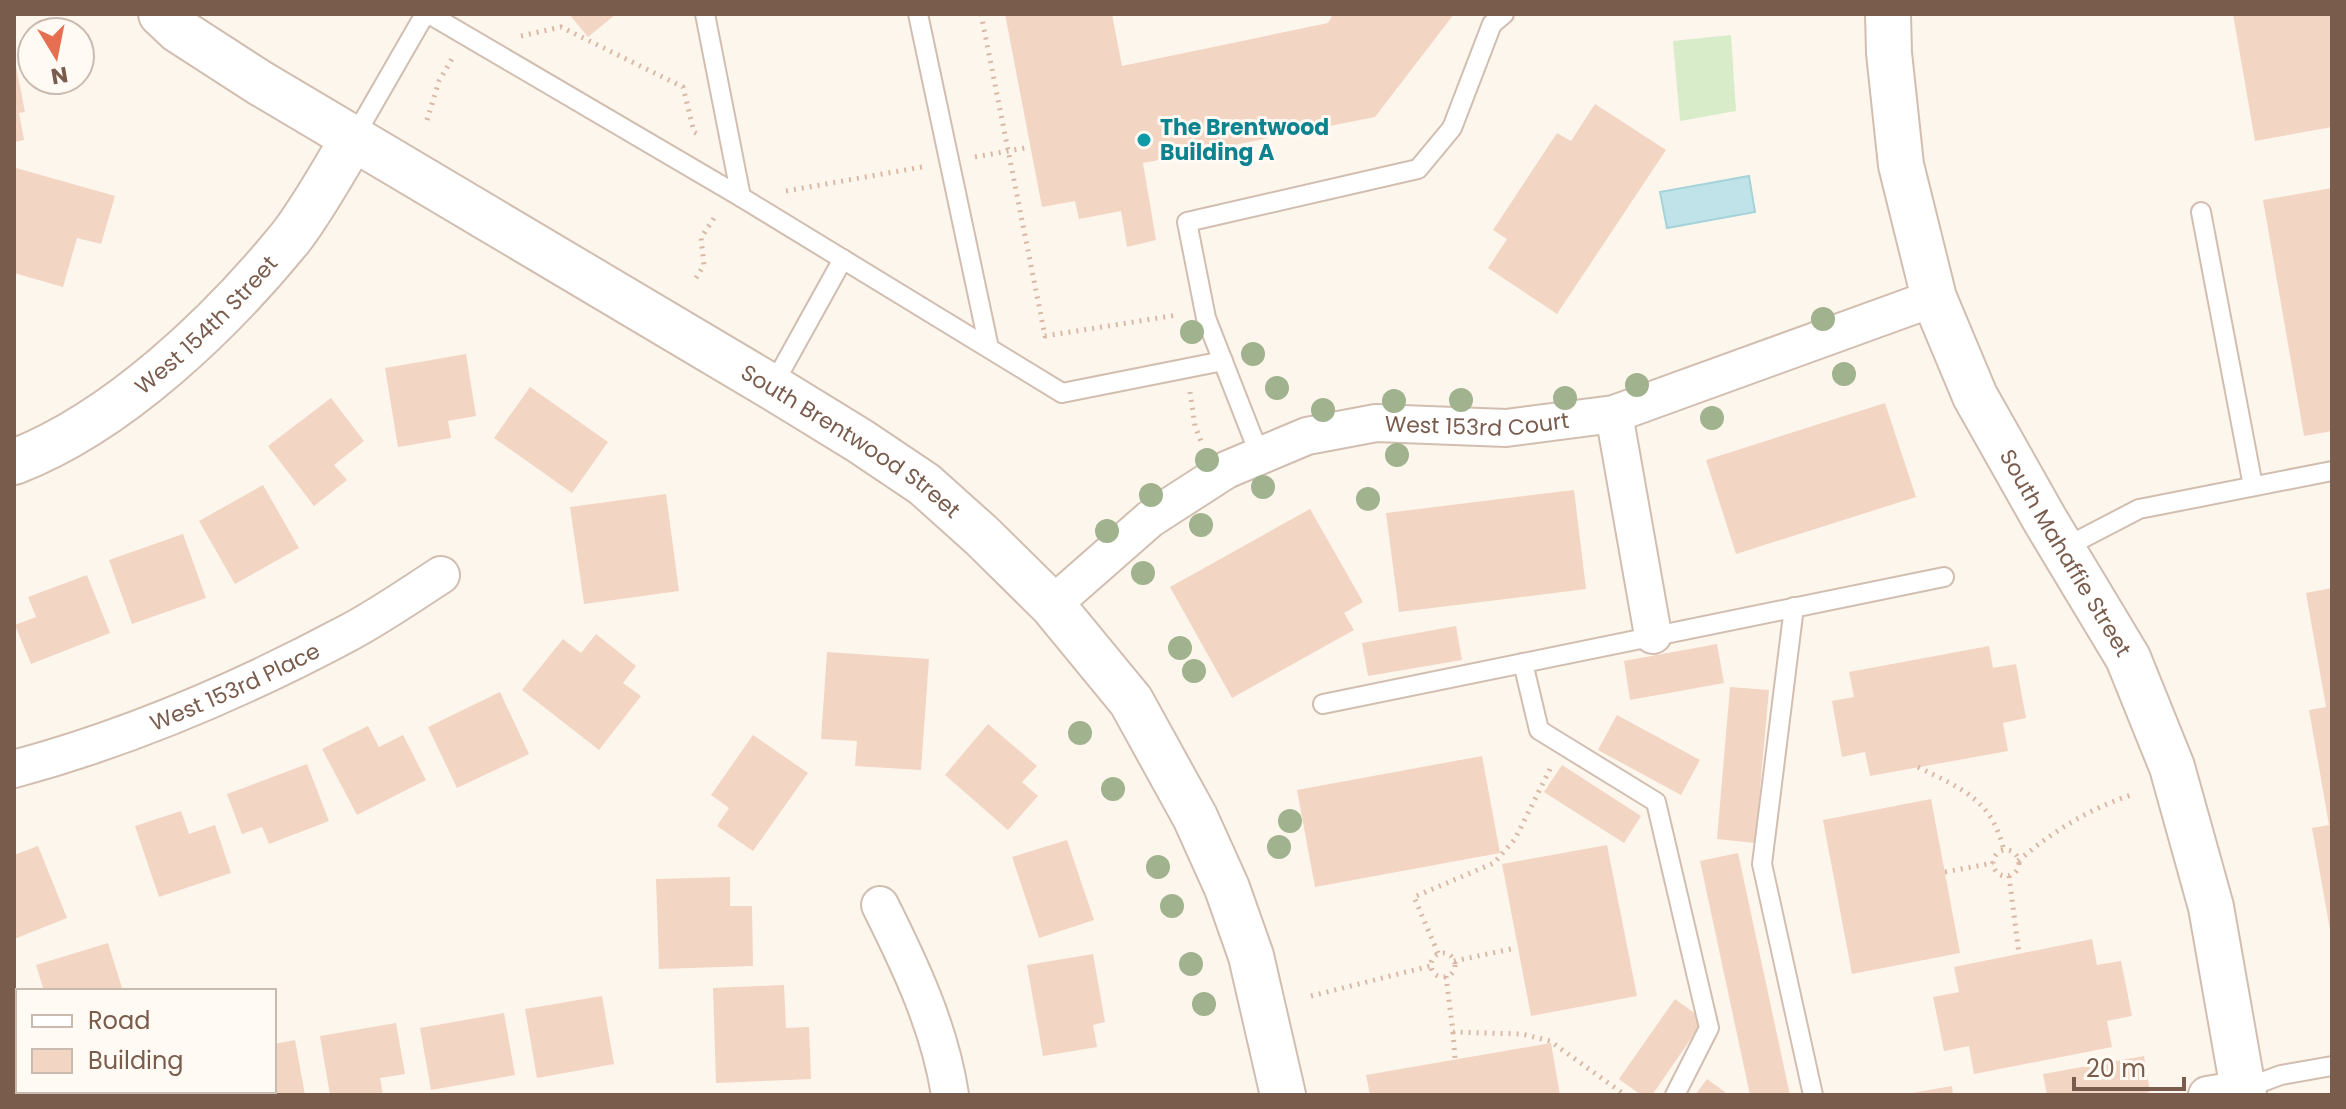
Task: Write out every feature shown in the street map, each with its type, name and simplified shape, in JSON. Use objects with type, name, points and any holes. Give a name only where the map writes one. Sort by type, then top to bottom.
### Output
[{"type":"street","name":"South Brentwood Street","points":[[161,14],[178,30],[260,83],[772,387],[924,484],[981,535],[1052,605],[1131,701],[1195,817],[1227,888],[1251,956],[1283,1095]]},
{"type":"street","name":"South Mahaffie Street","points":[[1888,14],[1901,165],[1934,298],[1975,396],[2128,658],[2172,767],[2211,907],[2231,1093]]},
{"type":"street","name":"West 154th Street","points":[[14,462],[33,455],[107,412],[174,359],[292,235],[353,139]]},
{"type":"street","name":"West 153rd Court","points":[[1052,605],[1150,519],[1216,476],[1307,436],[1376,423],[1506,428],[1614,414],[1934,298]]},
{"type":"street","points":[[1614,414],[1653,635]]},
{"type":"street","name":"West 153rd Place","points":[[14,769],[117,735],[267,674],[351,632],[441,575]]},
{"type":"street","points":[[880,905],[906,955],[929,1012],[947,1073],[950,1095]]},
{"type":"lane","points":[[353,139],[427,14],[741,197],[1062,393],[1223,361]]},
{"type":"lane","points":[[705,14],[741,197]]},
{"type":"lane","points":[[918,14],[989,348]]},
{"type":"lane","points":[[1263,454],[1253,438],[1206,318],[1187,222],[1418,169],[1452,128],[1492,24],[1504,14]]},
{"type":"lane","points":[[2201,212],[2253,486]]},
{"type":"lane","points":[[772,387],[843,259]]},
{"type":"lane","points":[[2062,549],[2139,509],[2332,471]]},
{"type":"lane","points":[[1323,704],[1944,577]]},
{"type":"lane","points":[[1794,607],[1762,864],[1813,1095]]},
{"type":"lane","points":[[1523,663],[1539,730],[1656,802],[1709,1028],[1675,1095]]},
{"type":"lane","points":[[2231,1093],[2281,1075],[2332,1066]]},
{"type":"path","points":[[981,14],[1045,336],[1177,314],[1195,426],[1216,476]]},
{"type":"path","points":[[427,120],[439,81],[465,35]]},
{"type":"path","points":[[696,278],[704,265],[701,238],[713,216],[741,197]]},
{"type":"path","points":[[1438,953],[1414,897],[1494,863],[1515,839],[1562,744]]},
{"type":"path","points":[[1918,767],[1972,795],[1994,821],[2004,851]]},
{"type":"path","points":[[2018,861],[2073,820],[2106,803],[2134,794]]},
{"type":"path","points":[[2004,851],[2015,854],[2018,861],[2017,870],[2009,876],[1998,874],[1993,863],[1998,853],[2004,851]]},
{"type":"path","points":[[1945,872],[1993,863]]},
{"type":"path","points":[[2009,876],[2019,954]]},
{"type":"path","points":[[1454,961],[1511,949]]},
{"type":"path","points":[[1438,953],[1450,954],[1454,961],[1454,968],[1446,976],[1435,974],[1430,966],[1438,953]]},
{"type":"path","points":[[1311,996],[1430,966]]},
{"type":"path","points":[[1446,976],[1455,1059]]},
{"type":"path","points":[[1453,1032],[1522,1034],[1550,1041],[1625,1095]]},
{"type":"green space","points":[[1731,35],[1736,111],[1680,121],[1673,41]]},
{"type":"water","points":[[1749,176],[1755,212],[1667,228],[1660,192]]},
{"type":"building","points":[[569,14],[616,14],[588,37]]},
{"type":"building","name":"The Brentwood Building A","points":[[1005,14],[1112,14],[1122,66],[1328,23],[1333,14],[1454,14],[1375,117],[1143,163],[1156,240],[1127,247],[1121,211],[1079,219],[1075,201],[1042,207]]},
{"type":"building","points":[[2233,14],[2332,14],[2332,127],[2255,141]]},
{"type":"building","points":[[14,56],[16,96],[22,96],[25,112],[19,113],[24,140],[14,142]]},
{"type":"building","points":[[1595,104],[1666,150],[1557,314],[1488,268],[1507,239],[1493,230],[1557,133],[1571,141]]},
{"type":"building","points":[[16,168],[115,196],[101,244],[77,238],[63,287],[14,273]]},
{"type":"building","points":[[2332,188],[2332,431],[2304,436],[2263,200]]},
{"type":"building","points":[[466,354],[476,416],[448,421],[451,438],[398,447],[385,368]]},
{"type":"building","points":[[530,387],[608,442],[572,493],[494,438]]},
{"type":"building","points":[[331,398],[364,441],[334,465],[347,480],[314,506],[268,446]]},
{"type":"building","points":[[1885,403],[1916,497],[1736,554],[1706,460]]},
{"type":"building","points":[[263,485],[299,548],[235,584],[199,521]]},
{"type":"building","points":[[1574,490],[1586,589],[1399,612],[1386,513]]},
{"type":"building","points":[[666,494],[679,591],[584,604],[570,507]]},
{"type":"building","points":[[1310,509],[1363,602],[1344,613],[1354,630],[1232,698],[1170,587]]},
{"type":"building","points":[[183,534],[206,598],[132,624],[109,560]]},
{"type":"building","points":[[87,575],[110,633],[31,664],[15,625],[36,617],[28,597]]},
{"type":"building","points":[[2332,588],[2330,930],[2312,828],[2329,825],[2309,710],[2326,707],[2306,593]]},
{"type":"building","points":[[1456,626],[1462,660],[1368,676],[1362,643]]},
{"type":"building","points":[[596,634],[636,666],[623,683],[641,696],[599,750],[522,690],[563,639],[581,653]]},
{"type":"building","points":[[1717,644],[1724,683],[1630,700],[1624,661]]},
{"type":"building","points":[[1989,646],[1993,668],[2016,664],[2026,718],[2003,723],[2008,751],[1870,776],[1865,752],[1842,757],[1832,701],[1854,697],[1849,672]]},
{"type":"building","points":[[827,652],[929,659],[921,770],[855,766],[857,741],[821,739]]},
{"type":"building","points":[[1730,687],[1769,690],[1755,843],[1717,839]]},
{"type":"building","points":[[500,692],[529,754],[457,788],[428,727]]},
{"type":"building","points":[[1617,715],[1700,760],[1681,795],[1598,750]]},
{"type":"building","points":[[988,724],[1037,766],[1022,782],[1038,796],[1008,830],[945,775]]},
{"type":"building","points":[[368,726],[379,747],[403,735],[426,780],[357,815],[322,749]]},
{"type":"building","points":[[753,735],[808,773],[753,851],[717,826],[729,808],[711,795]]},
{"type":"building","points":[[1482,756],[1500,853],[1315,887],[1297,790]]},
{"type":"building","points":[[307,764],[329,821],[269,844],[262,827],[242,834],[227,794]]},
{"type":"building","points":[[1562,765],[1641,816],[1624,843],[1544,792]]},
{"type":"building","points":[[1931,799],[1960,953],[1852,974],[1823,820]]},
{"type":"building","points":[[181,811],[189,834],[215,825],[231,873],[159,897],[135,826]]},
{"type":"building","points":[[1067,840],[1094,920],[1039,938],[1012,857]]},
{"type":"building","points":[[1607,845],[1637,996],[1531,1016],[1502,864]]},
{"type":"building","points":[[38,846],[67,918],[14,939],[14,855]]},
{"type":"building","points":[[1738,853],[1790,1095],[1750,1095],[1700,861]]},
{"type":"building","points":[[730,877],[730,906],[752,906],[753,966],[659,969],[656,879]]},
{"type":"building","points":[[2092,939],[2097,965],[2121,961],[2132,1016],[2107,1021],[2112,1047],[1974,1074],[1969,1046],[1944,1051],[1933,997],[1959,992],[1954,967]]},
{"type":"building","points":[[108,943],[122,989],[43,989],[36,965]]},
{"type":"building","points":[[1093,954],[1105,1022],[1093,1025],[1097,1047],[1043,1056],[1027,965]]},
{"type":"building","points":[[784,985],[786,1028],[809,1027],[811,1079],[716,1083],[713,988]]},
{"type":"building","points":[[602,996],[614,1064],[537,1078],[525,1009]]},
{"type":"building","points":[[1675,999],[1704,1020],[1652,1095],[1641,1095],[1619,1079]]},
{"type":"building","points":[[504,1013],[515,1075],[431,1090],[420,1028]]},
{"type":"building","points":[[396,1023],[405,1074],[380,1078],[383,1095],[330,1095],[320,1036]]},
{"type":"building","points":[[295,1040],[305,1095],[219,1095],[276,1093],[276,1044]]},
{"type":"building","points":[[1551,1043],[1560,1095],[1370,1095],[1366,1075]]},
{"type":"building","points":[[2144,1056],[2150,1092],[2134,1095],[2047,1095],[2043,1074]]},
{"type":"building","points":[[1707,1079],[1729,1095],[1695,1095]]},
{"type":"building","points":[[1952,1086],[1953,1095],[1912,1093]]},
{"type":"building","points":[[126,1093],[127,1095],[80,1095]]},
{"type":"place","name":"The Brentwood Building A","points":[[1144,140]]}]
